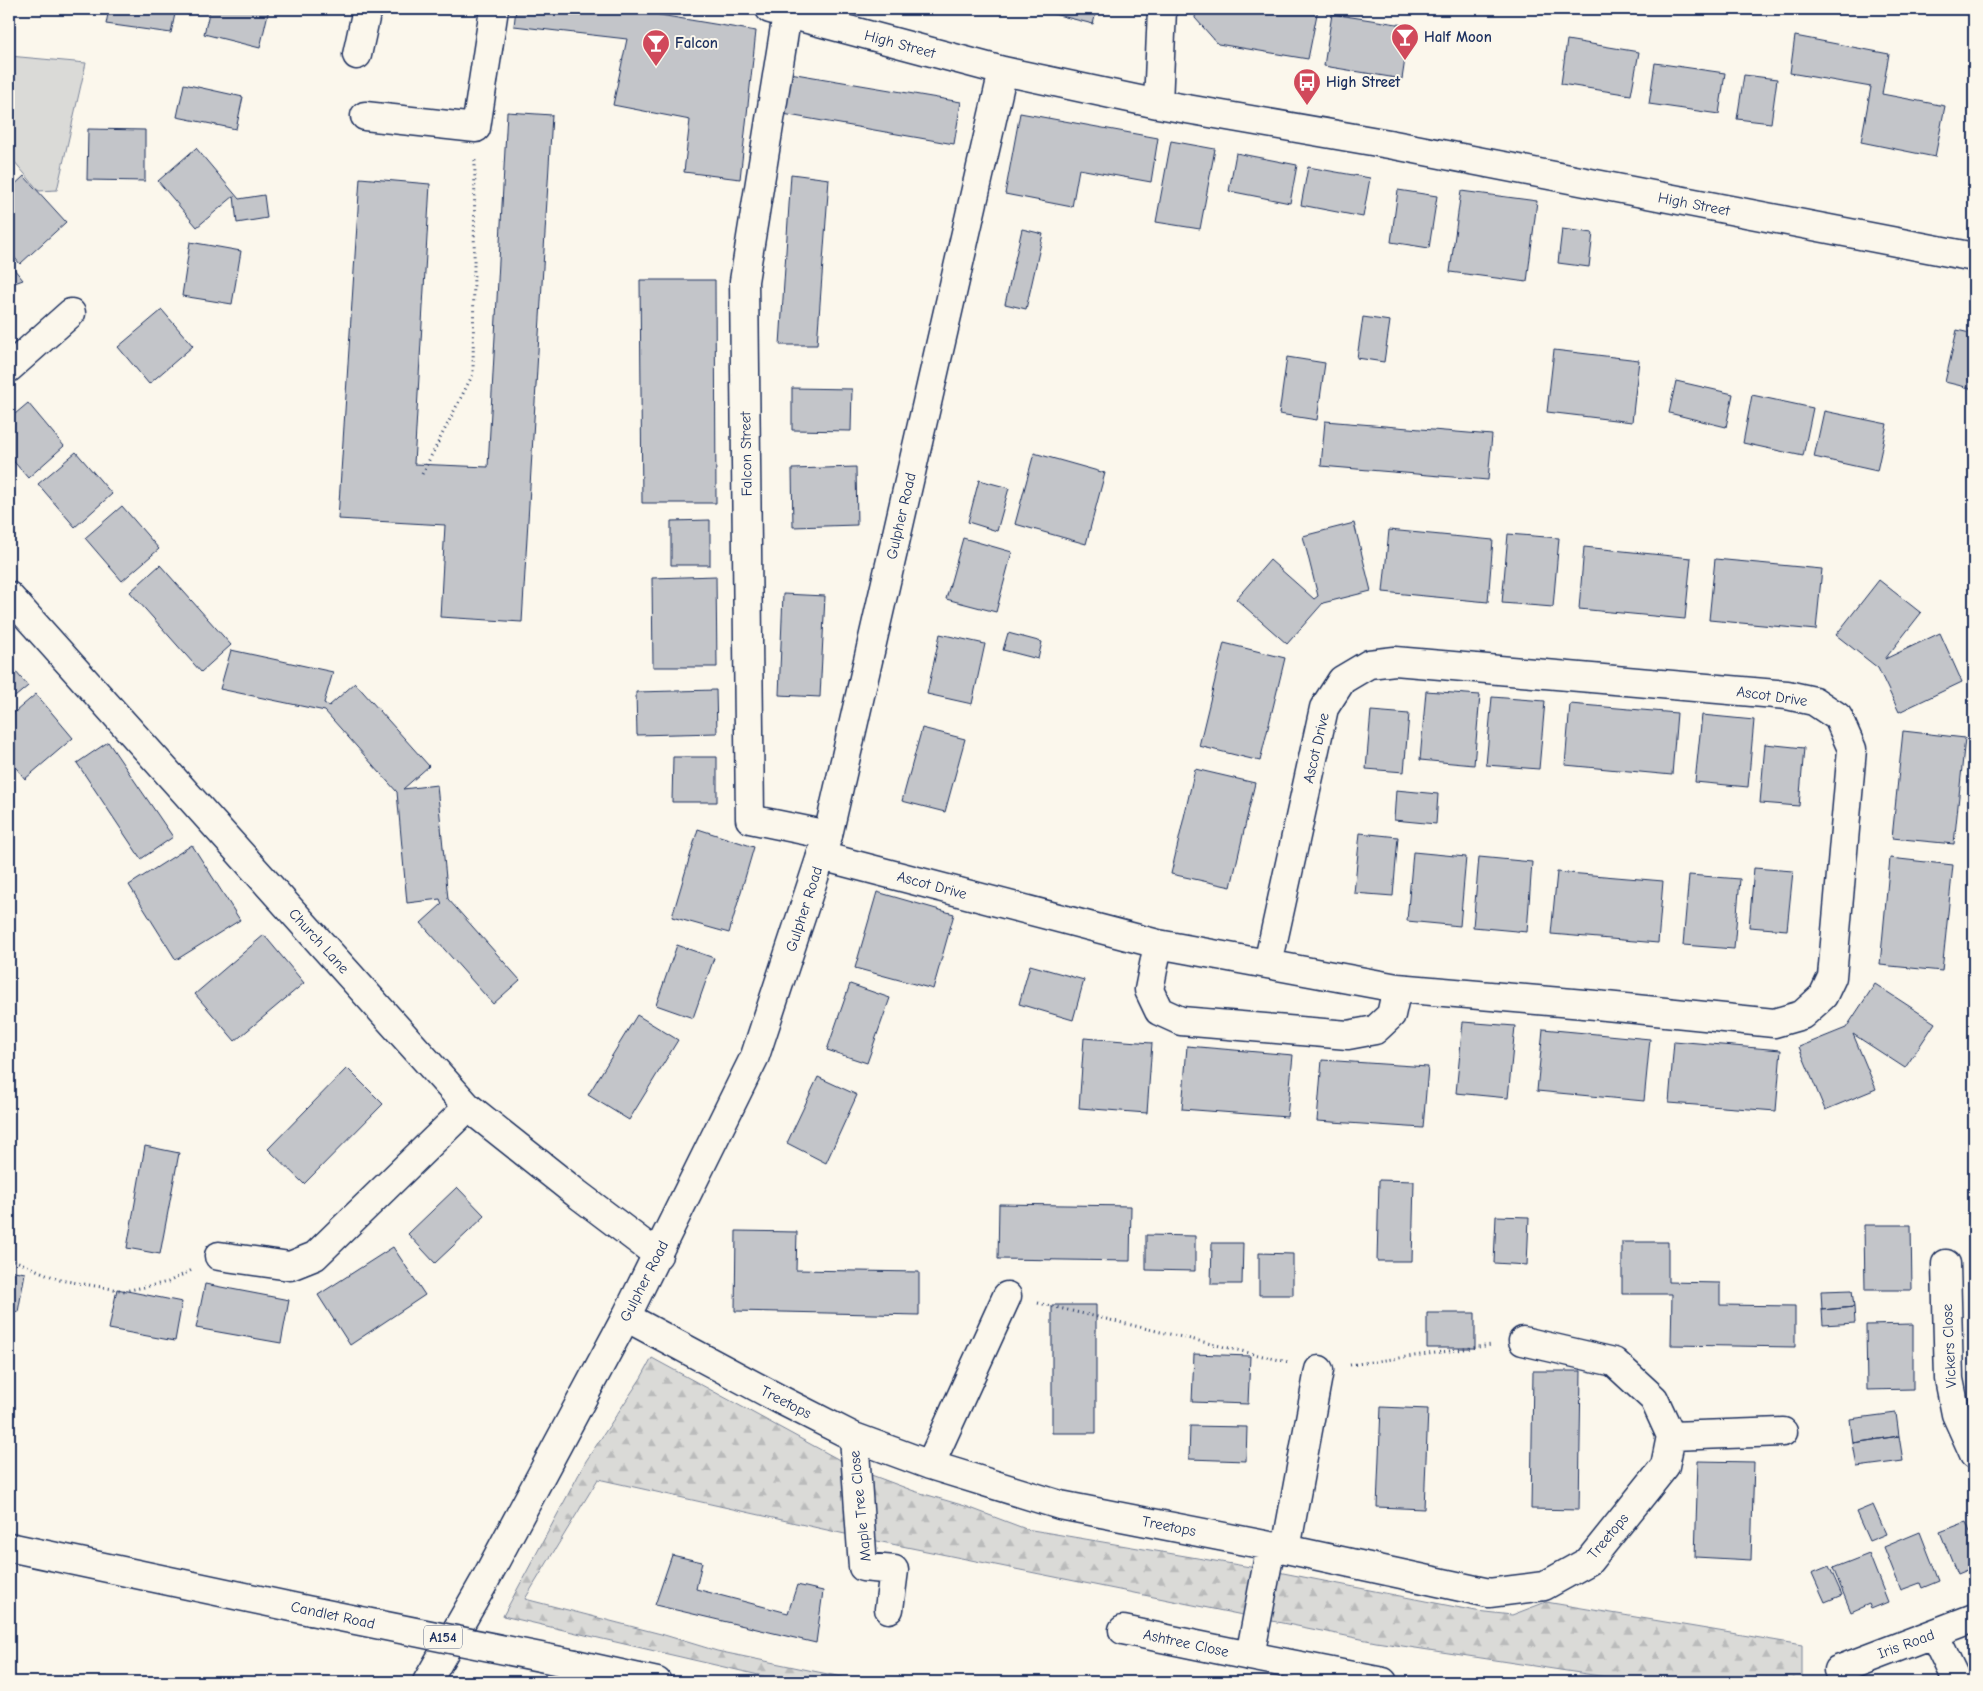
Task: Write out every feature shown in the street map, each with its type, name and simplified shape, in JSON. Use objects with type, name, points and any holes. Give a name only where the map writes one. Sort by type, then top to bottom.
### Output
[{"type":"street","points":[[357,55],[367,9]]},
{"type":"street","points":[[365,116],[476,128],[494,9]]},
{"type":"street","points":[[1158,104],[1162,9]]},
{"type":"street","name":"High Street","points":[[778,11],[1003,71],[1158,104],[1389,144],[1974,257]]},
{"type":"street","name":"Falcon Street","points":[[778,11],[744,281],[750,819],[824,846]]},
{"type":"street","name":"Gulpher Road","points":[[427,1682],[483,1584],[626,1317],[755,1056],[824,846],[1003,71]]},
{"type":"street","points":[[9,368],[71,313]]},
{"type":"street","name":"Church Lane","points":[[9,596],[468,1107],[576,1194],[658,1255]]},
{"type":"street","name":"Ascot Drive","points":[[824,846],[1158,944],[1397,988],[1774,1023],[1802,1015],[1823,996],[1832,977],[1852,748],[1838,717],[1814,701],[1787,695],[1395,661],[1369,664],[1342,680],[1324,708],[1268,964]]},
{"type":"street","points":[[1158,944],[1149,990],[1159,1011],[1181,1021],[1348,1035],[1375,1030],[1391,1016],[1397,988]]},
{"type":"street","points":[[219,1256],[290,1266],[315,1256],[468,1107]]},
{"type":"street","name":"Vickers Close","points":[[1946,1264],[1949,1379],[1956,1414],[1974,1454]]},
{"type":"street","points":[[930,1465],[1008,1296]]},
{"type":"street","name":"Treetops","points":[[626,1317],[783,1402],[854,1437],[930,1465],[1060,1505],[1278,1547],[1489,1593],[1544,1586],[1589,1561],[1665,1466],[1671,1436]]},
{"type":"street","points":[[1523,1341],[1614,1362],[1654,1400],[1671,1436],[1784,1432]]},
{"type":"street","name":"Ashtree Close","points":[[1250,1656],[1278,1547],[1319,1370]]},
{"type":"street","name":"Maple Tree Close","points":[[854,1437],[863,1567],[894,1570],[888,1609]]},
{"type":"street","name":"Candlet Road","points":[[9,1547],[656,1682]]},
{"type":"street","name":"Iris Road","points":[[1838,1670],[1974,1618]]},
{"type":"street","name":"Ashtree Close","points":[[1123,1630],[1383,1682]]},
{"type":"street","points":[[1934,1634],[1957,1682]]},
{"type":"path","points":[[422,474],[474,374],[476,128]]},
{"type":"path","points":[[9,1258],[60,1280],[125,1291],[168,1282],[219,1256]]},
{"type":"path","points":[[1008,1296],[1319,1370],[1523,1341]]},
{"type":"green space","points":[[9,56],[86,63],[57,190],[39,191],[9,155]]},
{"type":"green space","points":[[652,1358],[858,1470],[1026,1529],[1268,1570],[1476,1611],[1512,1615],[1546,1602],[1802,1645],[1802,1682],[1639,1682],[1376,1642],[872,1540],[598,1479],[525,1599],[661,1634],[717,1651],[866,1682],[789,1682],[503,1616],[586,1461],[641,1378]]},
{"type":"building","points":[[109,9],[176,9],[171,33],[106,24]]},
{"type":"building","points":[[210,9],[269,9],[260,48],[204,34]]},
{"type":"building","points":[[516,9],[624,9],[756,31],[740,179],[684,172],[690,120],[613,105],[627,39],[514,26]]},
{"type":"building","points":[[1034,9],[1097,9],[1093,24]]},
{"type":"building","points":[[1196,9],[1318,9],[1308,59],[1218,44],[1195,18]]},
{"type":"building","points":[[1332,14],[1410,26],[1402,79],[1324,66]]},
{"type":"building","points":[[1795,36],[1889,54],[1882,94],[1945,106],[1935,157],[1861,142],[1871,87],[1790,73]]},
{"type":"building","points":[[1567,40],[1639,52],[1631,95],[1561,84]]},
{"type":"building","points":[[1655,63],[1725,73],[1719,114],[1649,104]]},
{"type":"building","points":[[790,73],[961,102],[954,144],[783,114]]},
{"type":"building","points":[[1744,75],[1777,79],[1771,123],[1737,119]]},
{"type":"building","points":[[184,84],[243,97],[236,129],[177,117]]},
{"type":"building","points":[[507,112],[552,115],[522,622],[440,617],[445,525],[338,519],[360,178],[430,184],[414,464],[488,467]]},
{"type":"building","points":[[1020,113],[1158,138],[1151,182],[1079,169],[1072,207],[1005,194]]},
{"type":"building","points":[[88,129],[145,130],[145,181],[87,180]]},
{"type":"building","points":[[1171,141],[1215,149],[1200,229],[1156,222]]},
{"type":"building","points":[[196,148],[239,199],[264,195],[267,218],[237,223],[234,196],[197,227],[158,181]]},
{"type":"building","points":[[1236,153],[1297,165],[1290,203],[1229,191]]},
{"type":"building","points":[[1308,167],[1370,178],[1363,217],[1301,205]]},
{"type":"building","points":[[791,174],[829,179],[817,345],[780,345]]},
{"type":"building","points":[[24,176],[66,222],[20,264],[9,251],[9,190]]},
{"type":"building","points":[[1398,190],[1437,196],[1429,248],[1391,242]]},
{"type":"building","points":[[1461,191],[1537,201],[1527,282],[1450,272]]},
{"type":"building","points":[[1022,229],[1043,234],[1026,309],[1005,304]]},
{"type":"building","points":[[1562,229],[1593,233],[1589,267],[1558,263]]},
{"type":"building","points":[[190,242],[241,251],[232,304],[182,296]]},
{"type":"building","points":[[9,263],[23,280],[9,285]]},
{"type":"building","points":[[640,280],[715,280],[716,503],[642,503]]},
{"type":"building","points":[[162,310],[193,346],[149,384],[118,347]]},
{"type":"building","points":[[1363,317],[1390,321],[1384,362],[1357,358]]},
{"type":"building","points":[[1957,330],[1974,334],[1974,389],[1945,382]]},
{"type":"building","points":[[1554,350],[1639,360],[1632,422],[1547,412]]},
{"type":"building","points":[[1287,357],[1325,363],[1317,420],[1279,414]]},
{"type":"building","points":[[1676,381],[1733,394],[1726,427],[1669,413]]},
{"type":"building","points":[[792,388],[852,389],[851,431],[792,430]]},
{"type":"building","points":[[1752,395],[1813,408],[1803,456],[1743,443]]},
{"type":"building","points":[[28,403],[64,446],[28,478],[9,456],[9,419]]},
{"type":"building","points":[[1824,411],[1887,424],[1877,471],[1814,457]]},
{"type":"building","points":[[1325,421],[1492,435],[1488,480],[1321,466]]},
{"type":"building","points":[[76,452],[112,494],[75,527],[38,484]]},
{"type":"building","points":[[1034,453],[1105,473],[1086,544],[1015,524]]},
{"type":"building","points":[[856,467],[857,525],[793,527],[792,469]]},
{"type":"building","points":[[979,480],[1009,488],[997,531],[968,522]]},
{"type":"building","points":[[122,506],[159,549],[122,581],[85,538]]},
{"type":"building","points":[[710,520],[710,565],[671,565],[671,521]]},
{"type":"building","points":[[1354,523],[1371,591],[1323,603],[1287,644],[1236,599],[1270,560],[1314,599],[1318,596],[1303,536]]},
{"type":"building","points":[[1389,530],[1493,540],[1488,602],[1383,592]]},
{"type":"building","points":[[1508,534],[1559,538],[1553,607],[1502,603]]},
{"type":"building","points":[[963,538],[1012,552],[996,612],[946,599]]},
{"type":"building","points":[[1584,547],[1691,558],[1685,619],[1579,609]]},
{"type":"building","points":[[1715,559],[1822,569],[1816,630],[1709,620]]},
{"type":"building","points":[[160,565],[231,645],[201,672],[130,592]]},
{"type":"building","points":[[716,576],[717,667],[653,667],[652,578]]},
{"type":"building","points":[[1879,580],[1921,613],[1885,659],[1940,633],[1962,682],[1899,712],[1878,668],[1836,635]]},
{"type":"building","points":[[783,594],[825,596],[820,697],[779,695]]},
{"type":"building","points":[[1008,633],[1042,642],[1038,659],[1003,650]]},
{"type":"building","points":[[940,634],[985,644],[972,704],[927,694]]},
{"type":"building","points":[[1224,643],[1285,658],[1260,761],[1199,746]]},
{"type":"building","points":[[231,650],[333,672],[324,703],[329,706],[355,683],[429,766],[403,789],[437,785],[448,899],[520,980],[493,1004],[421,923],[442,904],[440,899],[407,903],[397,792],[325,711],[220,689]]},
{"type":"building","points":[[9,664],[28,686],[9,702]]},
{"type":"building","points":[[716,690],[717,733],[637,735],[636,692]]},
{"type":"building","points":[[1426,691],[1480,695],[1474,765],[1420,760]]},
{"type":"building","points":[[36,694],[73,738],[25,779],[9,759],[9,717]]},
{"type":"building","points":[[1492,697],[1545,701],[1539,769],[1486,765]]},
{"type":"building","points":[[1570,704],[1677,713],[1672,775],[1565,765]]},
{"type":"building","points":[[1371,711],[1409,714],[1404,772],[1366,769]]},
{"type":"building","points":[[1702,715],[1754,720],[1748,787],[1695,782]]},
{"type":"building","points":[[922,728],[965,739],[945,812],[902,801]]},
{"type":"building","points":[[1903,731],[1965,738],[1954,844],[1892,838]]},
{"type":"building","points":[[108,742],[173,837],[141,859],[77,763]]},
{"type":"building","points":[[1765,744],[1804,748],[1799,806],[1760,803]]},
{"type":"building","points":[[673,757],[717,757],[717,802],[672,802]]},
{"type":"building","points":[[1195,769],[1255,783],[1231,887],[1171,874]]},
{"type":"building","points":[[1396,790],[1438,794],[1436,824],[1394,820]]},
{"type":"building","points":[[698,829],[754,847],[729,933],[672,917]]},
{"type":"building","points":[[1360,833],[1398,837],[1393,896],[1354,893]]},
{"type":"building","points":[[192,845],[240,920],[176,960],[129,885]]},
{"type":"building","points":[[1413,852],[1466,857],[1460,926],[1407,921]]},
{"type":"building","points":[[1479,857],[1532,862],[1527,932],[1473,927]]},
{"type":"building","points":[[1890,858],[1953,865],[1942,971],[1880,965]]},
{"type":"building","points":[[1754,868],[1793,871],[1787,930],[1749,927]]},
{"type":"building","points":[[1557,872],[1663,881],[1658,943],[1551,934]]},
{"type":"building","points":[[1689,875],[1740,879],[1734,949],[1683,945]]},
{"type":"building","points":[[877,892],[954,914],[933,989],[855,968]]},
{"type":"building","points":[[264,935],[304,983],[235,1041],[195,994]]},
{"type":"building","points":[[677,945],[714,958],[693,1018],[656,1005]]},
{"type":"building","points":[[1030,965],[1084,980],[1073,1020],[1019,1004]]},
{"type":"building","points":[[850,984],[890,998],[867,1063],[827,1050]]},
{"type":"building","points":[[1875,984],[1935,1023],[1905,1068],[1853,1034],[1876,1089],[1825,1110],[1799,1047],[1846,1028]]},
{"type":"building","points":[[637,1015],[678,1040],[629,1120],[588,1095]]},
{"type":"building","points":[[1463,1022],[1515,1026],[1508,1098],[1456,1093]]},
{"type":"building","points":[[1543,1029],[1650,1039],[1644,1101],[1537,1091]]},
{"type":"building","points":[[1084,1038],[1152,1043],[1147,1113],[1079,1108]]},
{"type":"building","points":[[1674,1041],[1781,1050],[1776,1111],[1669,1103]]},
{"type":"building","points":[[1187,1046],[1293,1055],[1287,1117],[1182,1109]]},
{"type":"building","points":[[1322,1060],[1428,1067],[1423,1128],[1317,1121]]},
{"type":"building","points":[[347,1068],[383,1104],[304,1184],[268,1149]]},
{"type":"building","points":[[818,1077],[857,1095],[826,1163],[787,1143]]},
{"type":"building","points":[[145,1146],[179,1153],[160,1254],[127,1248]]},
{"type":"building","points":[[1379,1180],[1414,1181],[1412,1261],[1377,1261]]},
{"type":"building","points":[[457,1187],[485,1216],[435,1263],[408,1234]]},
{"type":"building","points":[[999,1204],[1131,1206],[1130,1261],[998,1259]]},
{"type":"building","points":[[1496,1216],[1529,1217],[1527,1265],[1494,1263]]},
{"type":"building","points":[[1864,1225],[1911,1225],[1912,1290],[1865,1290]]},
{"type":"building","points":[[736,1231],[797,1232],[796,1270],[919,1272],[919,1315],[735,1311]]},
{"type":"building","points":[[1146,1235],[1195,1236],[1195,1271],[1146,1270]]},
{"type":"building","points":[[1622,1242],[1668,1242],[1668,1282],[1720,1283],[1720,1305],[1795,1306],[1795,1347],[1671,1345],[1672,1294],[1622,1294]]},
{"type":"building","points":[[1212,1243],[1243,1243],[1242,1284],[1211,1284]]},
{"type":"building","points":[[393,1247],[425,1295],[350,1345],[318,1295]]},
{"type":"building","points":[[1259,1253],[1293,1254],[1293,1295],[1259,1295]]},
{"type":"building","points":[[9,1270],[25,1273],[18,1312],[9,1310]]},
{"type":"building","points":[[205,1284],[289,1300],[281,1343],[196,1328]]},
{"type":"building","points":[[117,1289],[182,1302],[175,1341],[109,1329]]},
{"type":"building","points":[[1852,1290],[1854,1307],[1822,1310],[1821,1291]]},
{"type":"building","points":[[1052,1305],[1096,1305],[1096,1433],[1052,1433]]},
{"type":"building","points":[[1854,1307],[1855,1323],[1823,1325],[1822,1310]]},
{"type":"building","points":[[1427,1313],[1475,1313],[1475,1348],[1427,1348]]},
{"type":"building","points":[[1913,1324],[1913,1389],[1867,1390],[1866,1325]]},
{"type":"building","points":[[1194,1354],[1250,1356],[1248,1404],[1192,1402]]},
{"type":"building","points":[[1533,1371],[1581,1371],[1579,1510],[1531,1509]]},
{"type":"building","points":[[1381,1407],[1428,1409],[1424,1509],[1377,1507]]},
{"type":"building","points":[[1896,1413],[1899,1436],[1853,1443],[1850,1419]]},
{"type":"building","points":[[1190,1426],[1247,1427],[1246,1461],[1189,1459]]},
{"type":"building","points":[[1899,1436],[1903,1461],[1857,1467],[1853,1443]]},
{"type":"building","points":[[1698,1461],[1754,1462],[1751,1560],[1695,1557]]},
{"type":"building","points":[[1873,1505],[1886,1534],[1869,1541],[1856,1512]]},
{"type":"building","points":[[1966,1522],[1974,1542],[1974,1567],[1957,1574],[1940,1532]]},
{"type":"building","points":[[1920,1532],[1939,1581],[1922,1588],[1920,1583],[1901,1590],[1884,1547]]},
{"type":"building","points":[[1869,1554],[1888,1602],[1871,1609],[1869,1604],[1851,1612],[1833,1568]]},
{"type":"building","points":[[672,1555],[702,1562],[696,1589],[788,1613],[797,1585],[823,1591],[816,1643],[655,1605]]},
{"type":"building","points":[[1829,1566],[1842,1595],[1825,1602],[1812,1573]]},
{"type":"place","name":"Half Moon","points":[[1405,61]]},
{"type":"place","name":"Falcon","points":[[656,67]]},
{"type":"place","name":"High Street","points":[[1307,106]]}]
